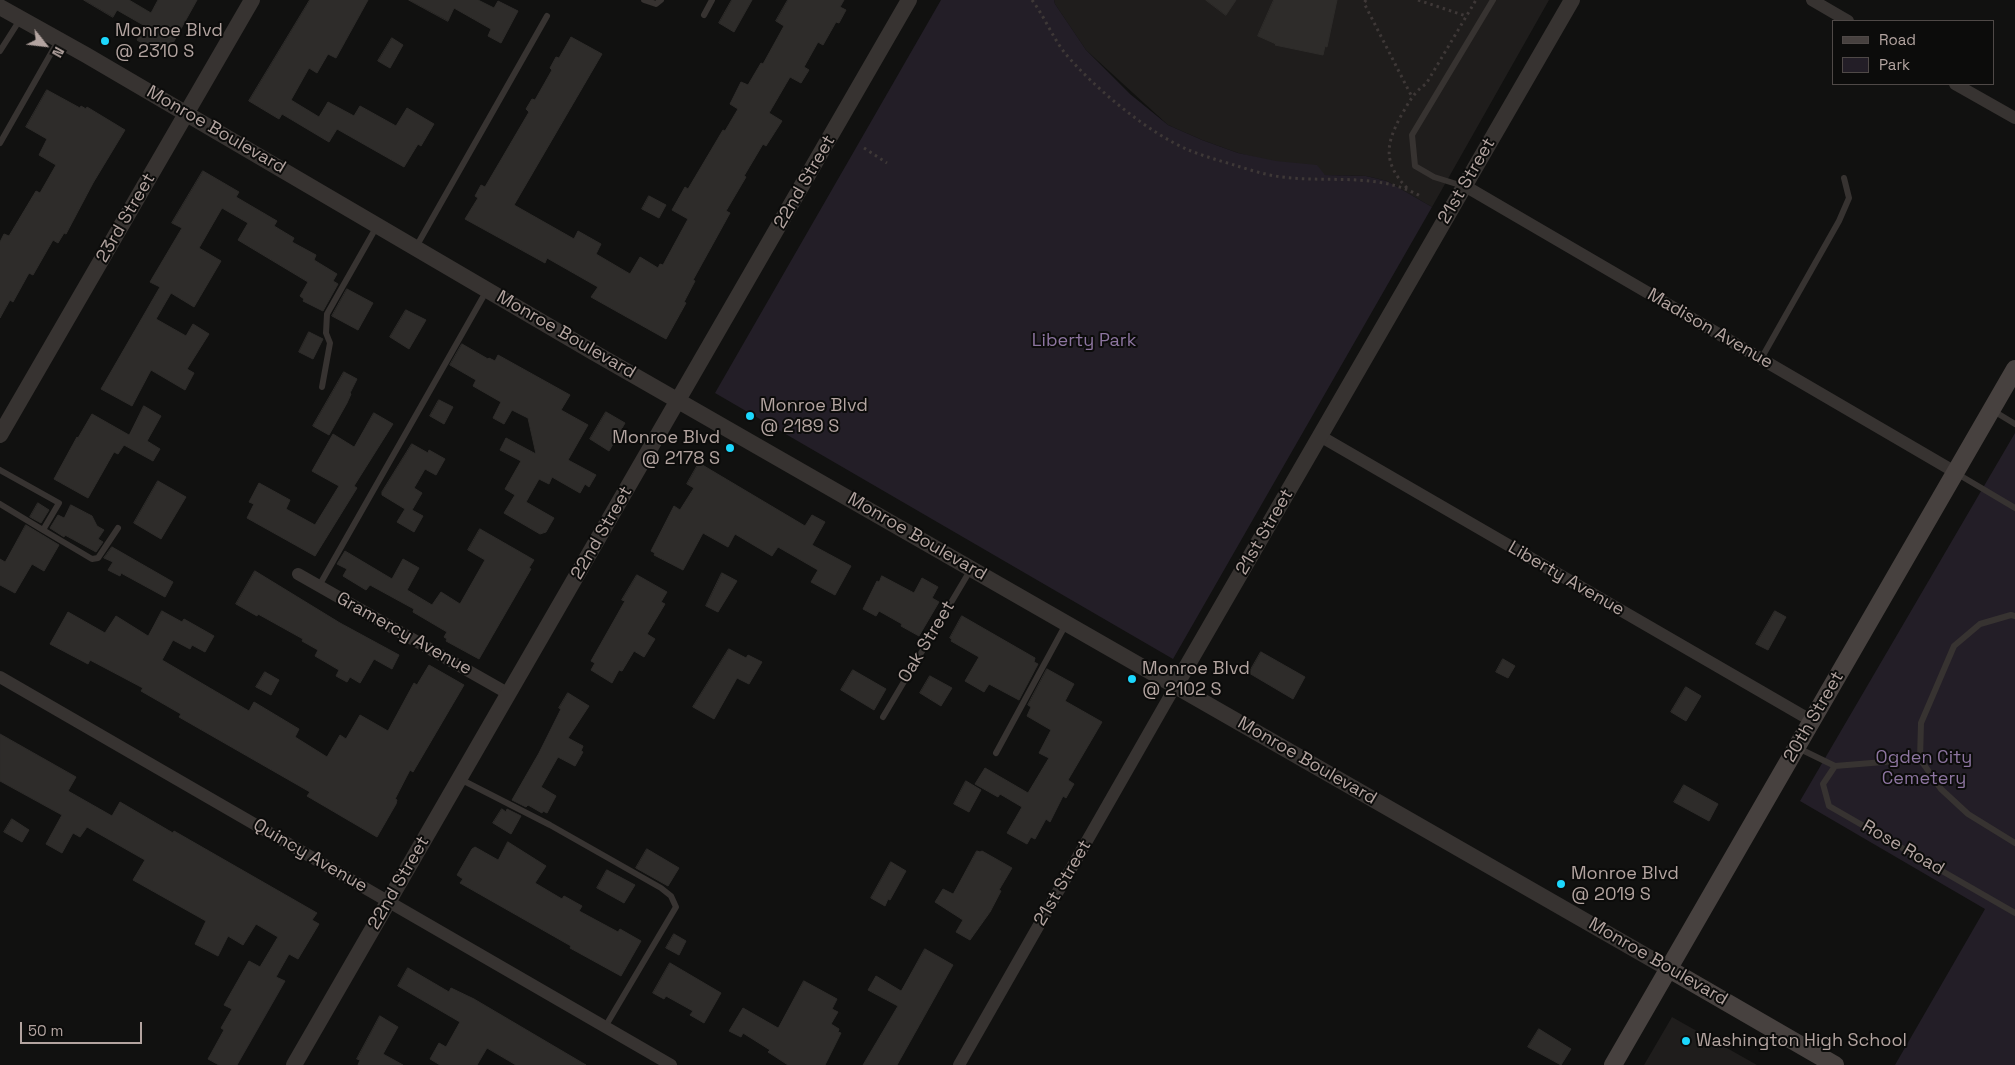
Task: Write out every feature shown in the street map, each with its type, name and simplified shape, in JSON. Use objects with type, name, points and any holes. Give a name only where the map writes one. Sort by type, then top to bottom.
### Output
[{"type":"main road","name":"20th Street","points":[[1614,1065],[2015,369]]},
{"type":"main road","name":"Monroe Boulevard","points":[[1669,969],[1834,1065]]},
{"type":"street","name":"23rd Street","points":[[0,435],[252,0]]},
{"type":"street","name":"22nd Street","points":[[294,1065],[909,0]]},
{"type":"street","name":"21st Street","points":[[958,1065],[1572,0]]},
{"type":"street","points":[[1812,0],[1846,20]]},
{"type":"street","name":"Monroe Boulevard","points":[[0,6],[679,400],[1669,969]]},
{"type":"street","points":[[1957,85],[2015,118]]},
{"type":"street","name":"Madison Avenue","points":[[1465,186],[1956,472]]},
{"type":"street","name":"Liberty Avenue","points":[[1320,436],[1812,721]]},
{"type":"street","name":"Gramercy Avenue","points":[[298,574],[509,694]]},
{"type":"street","name":"Quincy Avenue","points":[[0,677],[671,1065]]},
{"type":"lane","points":[[644,0],[656,4],[661,0]]},
{"type":"lane","points":[[704,15],[712,0]]},
{"type":"lane","points":[[1465,186],[1434,176],[1414,166],[1412,135],[1493,0]]},
{"type":"lane","points":[[416,247],[547,16]]},
{"type":"lane","points":[[0,51],[21,18]]},
{"type":"lane","points":[[0,143],[58,40]]},
{"type":"lane","points":[[1761,359],[1839,221],[1848,198],[1844,178]]},
{"type":"lane","points":[[322,387],[330,343],[326,333],[327,314],[378,225]]},
{"type":"lane","points":[[319,586],[488,289]]},
{"type":"lane","points":[[1991,410],[2015,424]]},
{"type":"lane","points":[[0,470],[58,504],[44,530]]},
{"type":"lane","points":[[1956,472],[2015,508]]},
{"type":"lane","points":[[0,504],[92,559],[98,558],[118,528]]},
{"type":"lane","name":"Oak Street","points":[[883,717],[971,568]]},
{"type":"lane","points":[[2015,616],[2011,615],[1980,624],[1954,646],[1921,723],[1920,759],[1941,789],[1968,814],[2015,843]]},
{"type":"lane","points":[[996,753],[1067,623]]},
{"type":"lane","points":[[1796,747],[1835,766],[1920,759]]},
{"type":"lane","name":"Rose Road","points":[[1835,766],[1823,784],[1829,806],[2015,913]]},
{"type":"lane","points":[[460,778],[604,854],[671,896],[676,907],[605,1027]]},
{"type":"path","points":[[1032,0],[1063,51],[1083,72],[1138,120],[1190,151],[1246,169],[1282,177],[1364,180],[1408,188],[1422,197]]},
{"type":"path","points":[[1366,0],[1364,3],[1412,97]]},
{"type":"path","points":[[1418,0],[1466,16]]},
{"type":"path","points":[[864,148],[887,163]]},
{"type":"shaded area","points":[[1054,0],[1549,0],[1432,207],[1387,181],[1366,176],[1325,175],[1238,153],[1168,125],[1086,50]]},
{"type":"shaded area","name":"Washington High School","points":[[1672,1017],[1757,1065],[1644,1065]]},
{"type":"green space","name":"Liberty Park","points":[[941,0],[1054,0],[1086,50],[1130,94],[1168,125],[1238,153],[1276,161],[1317,165],[1325,175],[1366,176],[1387,181],[1432,207],[1173,659],[715,393]]},
{"type":"green space","name":"Ogden City Cemetery","points":[[2015,433],[2015,1065],[1895,1065],[1985,909],[1800,801]]},
{"type":"building","points":[[84,0],[129,0],[151,13],[158,0],[197,0],[168,52],[159,47],[156,52],[137,40],[145,26],[117,10],[113,17]]},
{"type":"building","points":[[310,0],[368,0],[336,58],[328,54],[317,73],[309,68],[291,100],[319,117],[328,102],[354,116],[360,106],[396,126],[407,108],[434,124],[421,146],[418,144],[404,167],[337,129],[329,142],[282,114],[279,119],[249,101]]},
{"type":"building","points":[[409,0],[478,0],[494,8],[498,1],[518,11],[501,43],[488,36],[491,29],[454,8],[448,21]]},
{"type":"building","points":[[732,0],[752,0],[734,32],[719,23]]},
{"type":"building","points":[[788,0],[844,0],[840,7],[846,10],[839,23],[836,22],[823,45],[818,42],[804,67],[809,70],[801,83],[790,77],[769,113],[782,121],[766,146],[763,144],[744,176],[746,177],[726,211],[730,213],[693,280],[695,281],[684,302],[686,303],[666,339],[591,297],[598,287],[547,258],[545,263],[465,219],[478,198],[475,196],[481,185],[485,187],[529,112],[526,109],[532,99],[535,100],[552,70],[550,68],[556,57],[559,58],[571,37],[602,54],[514,205],[574,239],[578,231],[601,244],[596,254],[630,274],[640,257],[658,268],[660,264],[663,265],[688,219],[672,210],[685,187],[688,189],[723,130],[725,131],[738,109],[730,104],[741,82],[748,85],[761,63],[763,64],[784,26],[776,21]]},
{"type":"building","points":[[1206,0],[1236,0],[1226,15]]},
{"type":"building","points":[[1274,0],[1337,0],[1327,47],[1325,46],[1323,55],[1275,45],[1258,36]]},
{"type":"building","points":[[392,38],[403,45],[390,68],[378,61]]},
{"type":"building","points":[[47,90],[80,108],[81,106],[86,109],[87,107],[125,130],[93,183],[66,234],[64,233],[58,243],[53,240],[33,275],[29,273],[13,302],[10,300],[0,318],[0,242],[4,234],[9,236],[36,191],[40,193],[56,165],[39,155],[47,139],[26,127]]},
{"type":"building","points":[[203,171],[239,192],[236,197],[277,221],[274,226],[294,238],[292,242],[316,255],[314,260],[337,274],[333,281],[338,284],[323,311],[303,301],[304,299],[300,296],[308,282],[238,240],[248,223],[222,208],[199,248],[221,261],[194,307],[171,293],[156,319],[186,336],[193,324],[209,334],[187,369],[194,373],[185,390],[151,370],[132,406],[101,389],[160,287],[150,282],[182,228],[172,223]]},
{"type":"building","points":[[649,196],[666,205],[659,218],[642,209]]},
{"type":"building","points":[[347,289],[373,303],[358,330],[332,316]]},
{"type":"building","points":[[406,310],[426,320],[409,349],[390,337]]},
{"type":"building","points":[[309,332],[323,339],[313,359],[299,352]]},
{"type":"building","points":[[462,344],[488,359],[495,361],[498,355],[570,395],[561,410],[588,425],[568,460],[596,475],[589,487],[585,484],[580,493],[552,477],[549,484],[539,479],[526,502],[554,518],[546,532],[540,534],[504,513],[515,495],[505,489],[521,461],[500,450],[506,438],[536,454],[528,418],[512,410],[504,424],[493,418],[501,402],[473,386],[476,380],[450,365]]},
{"type":"building","points":[[344,372],[357,379],[347,403],[329,435],[313,426]]},
{"type":"building","points":[[439,400],[453,407],[444,424],[430,416]]},
{"type":"building","points":[[144,406],[161,416],[147,441],[160,449],[153,461],[124,445],[118,454],[114,452],[88,498],[54,479],[92,414],[129,435]]},
{"type":"building","points":[[606,412],[625,423],[609,451],[590,439]]},
{"type":"building","points":[[374,413],[393,424],[354,486],[357,488],[315,556],[247,518],[254,504],[249,502],[259,483],[290,500],[286,509],[315,525],[339,486],[312,471],[333,434],[354,447]]},
{"type":"building","points":[[412,444],[428,453],[429,450],[445,459],[436,475],[425,469],[414,488],[422,493],[412,510],[423,516],[414,532],[397,522],[405,509],[382,495],[382,492]]},
{"type":"building","points":[[699,463],[805,526],[812,515],[825,522],[812,545],[851,566],[835,595],[811,582],[818,570],[778,547],[772,556],[735,534],[728,547],[703,533],[683,570],[654,555],[655,553],[651,551],[674,506],[680,510],[694,488],[687,484]]},
{"type":"building","points":[[158,481],[186,497],[161,539],[134,523]]},
{"type":"building","points":[[38,503],[49,510],[41,523],[30,517]]},
{"type":"building","points":[[71,505],[92,516],[97,526],[104,530],[98,539],[103,542],[96,552],[65,535],[64,537],[50,528],[58,515],[64,518]]},
{"type":"building","points":[[26,525],[59,545],[44,571],[32,564],[15,593],[0,585],[0,559],[5,562]]},
{"type":"building","points":[[480,529],[534,560],[529,568],[531,569],[479,659],[446,641],[447,639],[444,637],[447,632],[413,612],[414,609],[370,585],[366,590],[343,576],[347,569],[337,564],[345,551],[392,579],[403,559],[419,568],[407,590],[432,605],[441,592],[460,604],[485,560],[468,550]]},
{"type":"building","points":[[112,547],[173,582],[165,597],[121,573],[120,576],[108,570],[113,562],[104,558]]},
{"type":"building","points":[[255,571],[340,623],[399,655],[392,669],[374,659],[360,683],[350,677],[347,682],[336,676],[339,670],[315,656],[318,650],[302,641],[303,639],[236,604]]},
{"type":"building","points":[[722,573],[737,581],[718,612],[706,606]]},
{"type":"building","points":[[637,575],[667,592],[661,602],[665,604],[647,634],[655,639],[644,657],[634,651],[622,671],[619,670],[612,683],[591,670],[595,663],[591,661],[625,601],[622,600]]},
{"type":"building","points":[[882,576],[914,593],[922,578],[938,587],[932,598],[939,602],[919,636],[879,611],[876,616],[863,609],[877,581],[879,582]]},
{"type":"building","points":[[162,611],[182,622],[184,619],[214,636],[205,652],[192,645],[190,649],[173,640],[162,660],[249,711],[254,702],[299,729],[295,737],[327,757],[340,735],[346,739],[360,715],[388,731],[414,683],[417,685],[429,665],[464,685],[413,772],[410,770],[395,799],[397,800],[396,804],[377,837],[307,796],[310,792],[179,717],[181,714],[141,691],[143,688],[90,660],[88,664],[50,644],[68,612],[105,633],[116,616],[148,636]]},
{"type":"building","points":[[1775,611],[1786,617],[1768,650],[1756,644]]},
{"type":"building","points":[[962,616],[1035,658],[1034,662],[1038,664],[1019,700],[989,684],[984,692],[965,681],[979,657],[951,641],[952,639],[950,638]]},
{"type":"building","points":[[729,649],[746,658],[748,655],[762,662],[749,684],[737,678],[714,719],[693,707]]},
{"type":"building","points":[[1261,652],[1305,677],[1293,699],[1249,673]]},
{"type":"building","points":[[1503,659],[1515,666],[1508,678],[1496,672]]},
{"type":"building","points":[[1047,669],[1074,684],[1065,701],[1102,722],[1068,780],[1074,784],[1066,798],[1063,796],[1050,822],[1046,819],[1035,839],[1031,837],[1027,844],[1007,833],[1022,807],[1000,794],[998,797],[975,784],[985,768],[1028,793],[1049,758],[1039,753],[1051,730],[1027,716],[1031,707],[1028,705]]},
{"type":"building","points":[[853,670],[886,689],[874,710],[841,690]]},
{"type":"building","points":[[265,672],[279,680],[271,695],[256,687]]},
{"type":"building","points":[[930,676],[952,688],[941,706],[920,693]]},
{"type":"building","points":[[1686,687],[1701,696],[1686,721],[1671,712]]},
{"type":"building","points":[[568,693],[589,706],[568,738],[583,746],[581,751],[583,752],[575,766],[558,757],[541,787],[556,796],[547,813],[543,811],[542,813],[528,805],[526,807],[512,800],[539,753],[561,709],[559,708]]},
{"type":"building","points":[[0,734],[76,777],[68,791],[112,816],[120,802],[317,913],[312,920],[319,924],[298,959],[289,954],[276,977],[285,981],[237,1065],[219,1065],[208,1059],[224,1030],[221,1028],[232,1009],[224,1005],[249,961],[260,967],[278,937],[256,924],[243,945],[228,936],[218,956],[195,944],[206,921],[133,880],[145,860],[87,827],[80,837],[73,833],[62,853],[46,844],[62,815],[0,781]]},
{"type":"building","points":[[966,781],[981,790],[969,812],[954,804]]},
{"type":"building","points":[[1684,785],[1718,804],[1709,821],[1674,802]]},
{"type":"building","points":[[502,809],[506,812],[507,809],[521,816],[511,834],[493,823]]},
{"type":"building","points":[[12,819],[29,830],[22,842],[4,832]]},
{"type":"building","points":[[508,842],[546,866],[535,883],[562,899],[564,896],[582,906],[579,911],[618,932],[620,929],[641,941],[621,976],[460,883],[463,879],[457,875],[472,849],[475,847],[498,860]]},
{"type":"building","points":[[647,849],[679,868],[668,886],[636,868]]},
{"type":"building","points":[[977,851],[982,851],[1012,868],[999,890],[1001,891],[990,912],[970,940],[956,932],[963,920],[935,902],[943,889],[953,894]]},
{"type":"building","points":[[891,862],[906,871],[885,906],[871,898]]},
{"type":"building","points":[[607,870],[635,885],[624,903],[597,888]]},
{"type":"building","points":[[674,934],[686,941],[679,955],[666,948]]},
{"type":"building","points":[[925,949],[953,965],[897,1065],[863,1065],[898,1006],[868,990],[876,976],[901,991]]},
{"type":"building","points":[[670,963],[721,993],[704,1023],[690,1015],[693,1011],[666,996],[664,999],[653,993]]},
{"type":"building","points":[[408,968],[449,992],[451,988],[474,999],[586,1065],[516,1065],[487,1048],[477,1065],[440,1065],[430,1059],[439,1043],[446,1047],[460,1022],[398,986]]},
{"type":"building","points":[[804,981],[837,999],[832,1009],[838,1012],[831,1024],[839,1029],[838,1032],[841,1033],[825,1065],[788,1065],[768,1052],[770,1050],[743,1033],[741,1037],[729,1031],[743,1008],[778,1028]]},
{"type":"building","points":[[380,1016],[398,1027],[383,1054],[403,1065],[358,1065],[360,1060],[357,1059]]},
{"type":"building","points":[[1539,1029],[1571,1049],[1561,1065],[1528,1047]]},
{"type":"place","name":"Monroe Blvd @ 2310 S","points":[[105,41]]},
{"type":"place","name":"Monroe Blvd @ 2189 S","points":[[750,416]]},
{"type":"place","name":"Monroe Blvd @ 2178 S","points":[[730,448]]},
{"type":"place","name":"Monroe Blvd @ 2102 S","points":[[1132,679]]},
{"type":"place","name":"Monroe Blvd @ 2019 S","points":[[1561,884]]},
{"type":"place","name":"Washington High School","points":[[1686,1041]]}]
